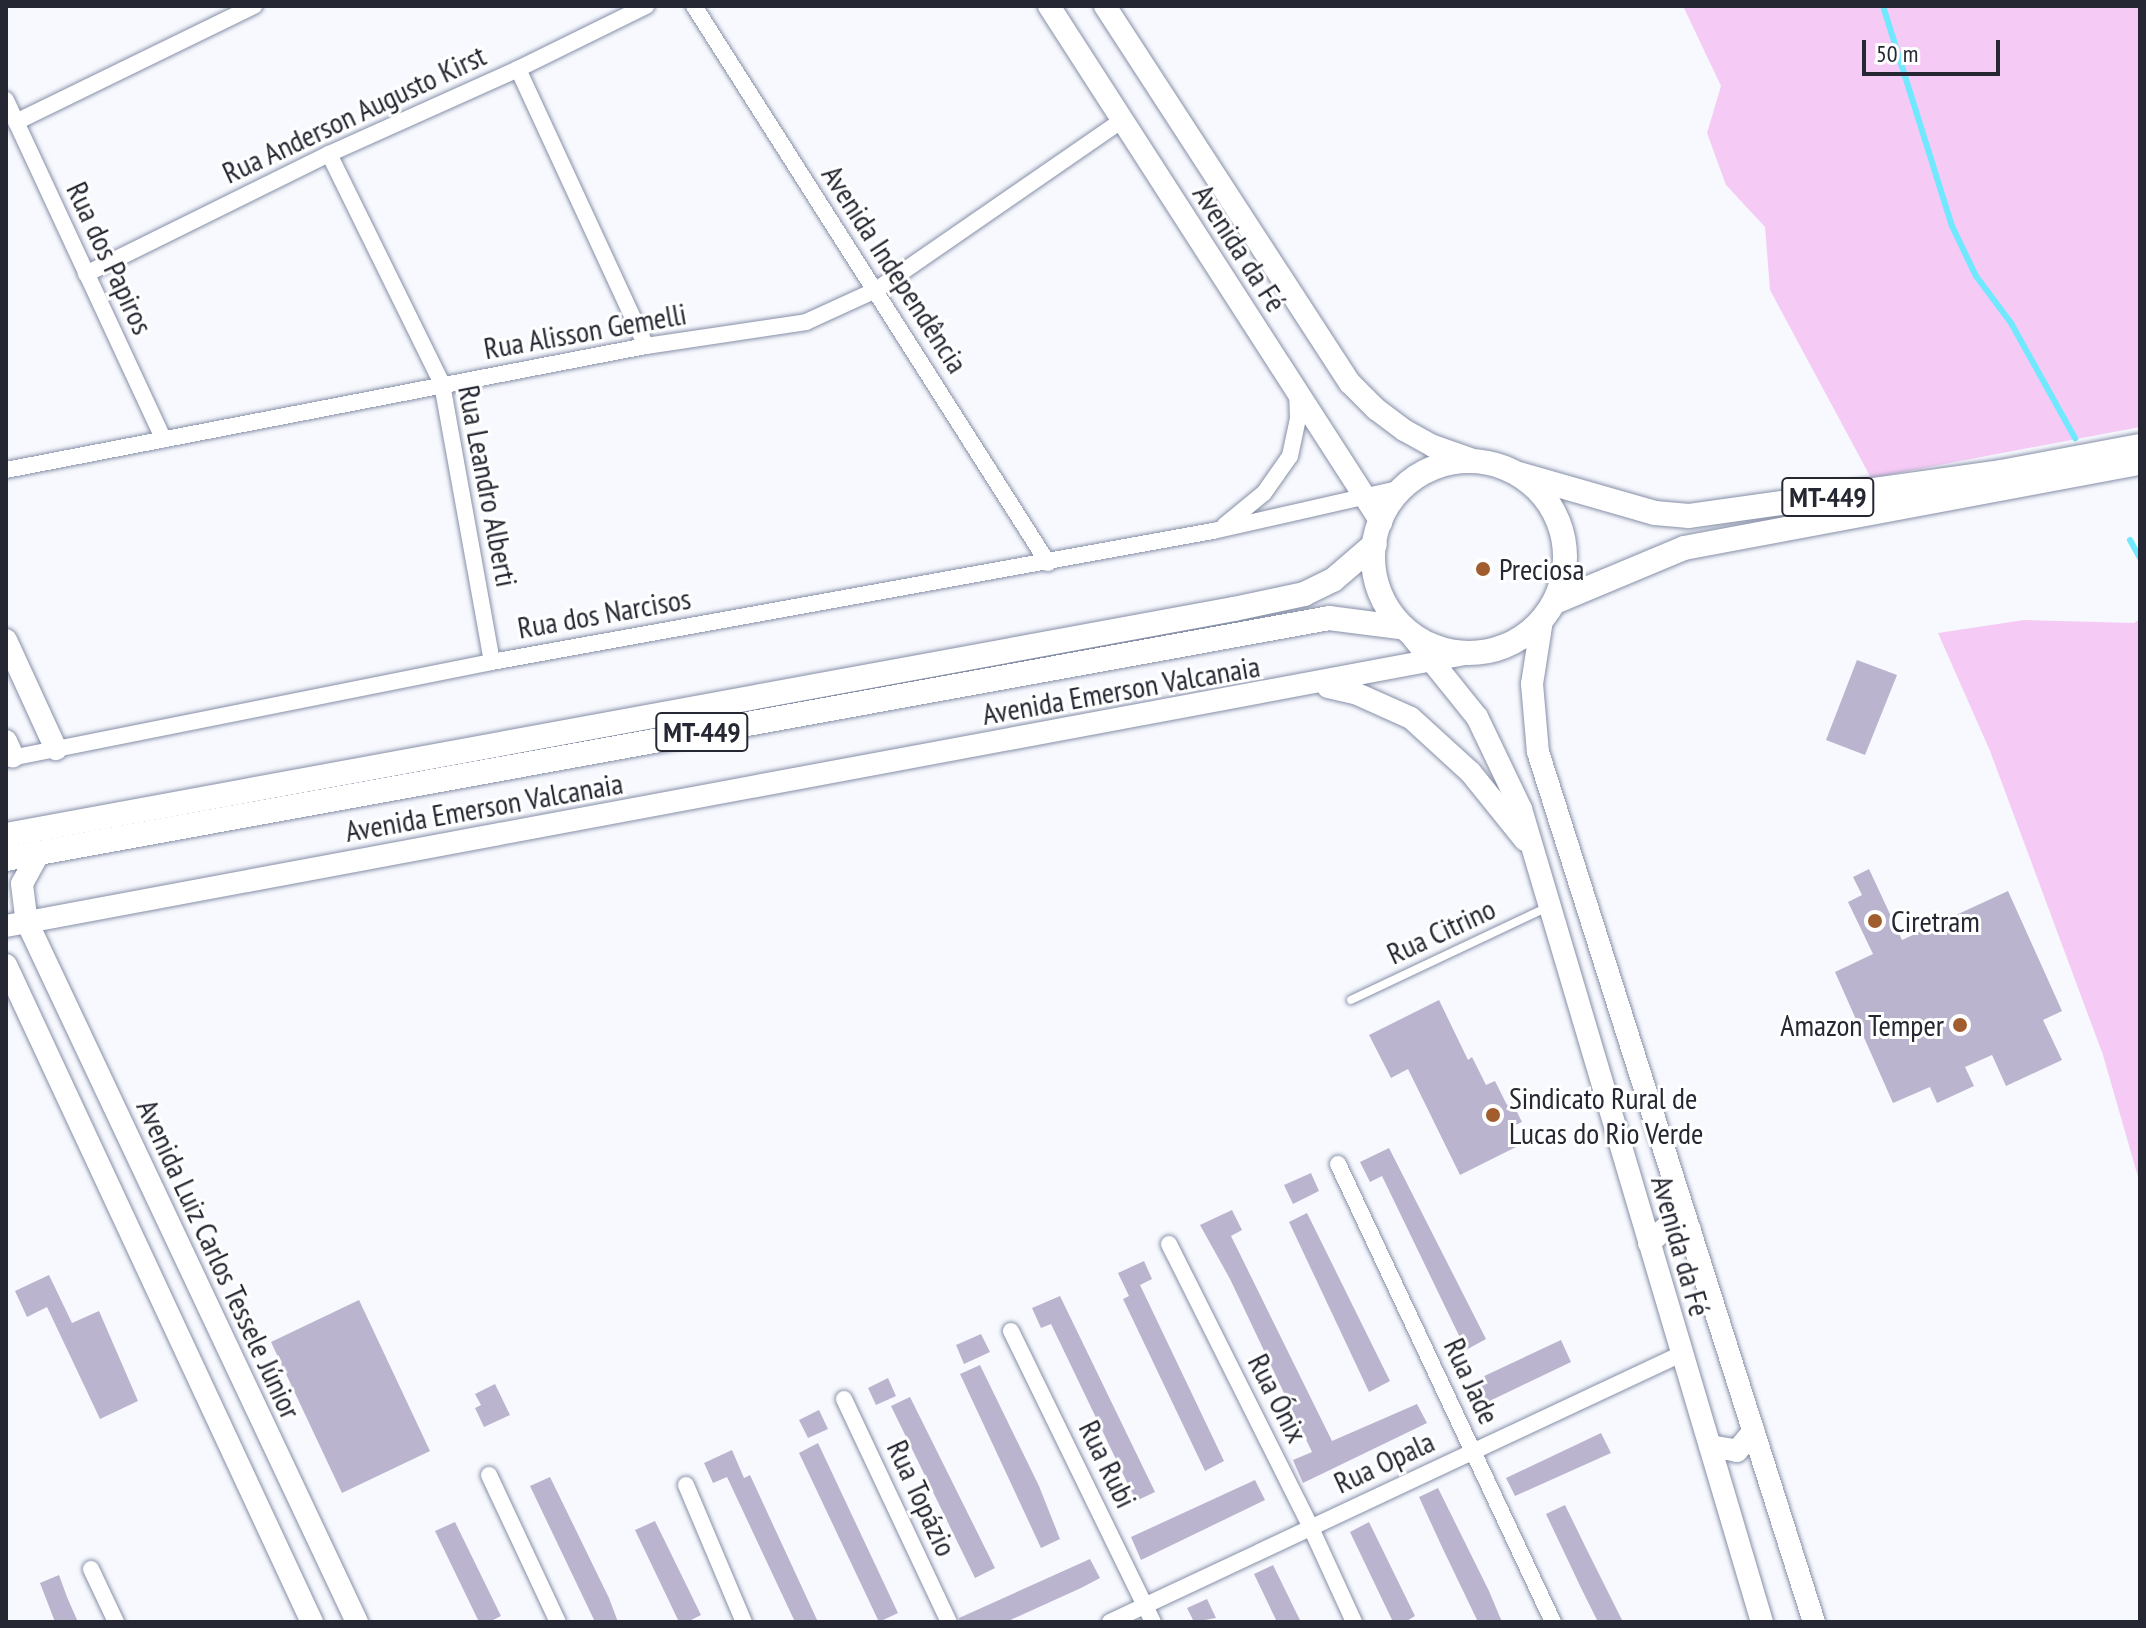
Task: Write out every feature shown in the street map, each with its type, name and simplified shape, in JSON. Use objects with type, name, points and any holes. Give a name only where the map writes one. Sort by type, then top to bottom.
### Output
[{"type":"main road","name":"MT-449","points":[[6,835],[1304,594],[1333,580],[1378,533],[1402,488],[1424,472],[1450,462],[1476,461],[1655,513],[1689,516],[2001,472],[2140,446]]},
{"type":"main road","name":"MT-449","points":[[6,859],[1329,618],[1405,631],[1436,649],[1465,654],[1494,651],[1520,640],[1549,611],[1684,548],[2140,463]]},
{"type":"main road","name":"MT-449","points":[[1519,474],[1537,488],[1553,508],[1563,532],[1566,558],[1549,611]]},
{"type":"main road","points":[[1378,533],[1373,563],[1378,590],[1405,631]]},
{"type":"street","points":[[16,122],[254,6]]},
{"type":"street","name":"Rua Anderson Augusto Kirst","points":[[86,274],[329,154],[518,69],[646,6]]},
{"type":"street","name":"Avenida Independência","points":[[694,6],[1048,563]]},
{"type":"street","name":"Avenida da Fé","points":[[1049,6],[1364,497],[1378,533]]},
{"type":"street","name":"Avenida da Fé","points":[[1105,6],[1350,383],[1376,409],[1404,430],[1433,446],[1476,461]]},
{"type":"street","points":[[518,69],[646,346]]},
{"type":"street","name":"Rua dos Papiros","points":[[6,100],[163,439]]},
{"type":"street","name":"Rua Alisson Gemelli","points":[[6,470],[442,384],[646,346],[792,325],[827,315],[876,290],[1121,121]]},
{"type":"street","name":"Rua Leandro Alberti","points":[[329,154],[442,384],[492,662]]},
{"type":"street","name":"Rua dos Narcisos","points":[[1213,531],[1248,509],[1278,476],[1296,435],[1297,392]]},
{"type":"street","name":"Rua dos Narcisos","points":[[8,752],[56,749],[492,662],[1048,563],[1213,531],[1402,488]]},
{"type":"street","name":"Avenida da Fé","points":[[1549,611],[1532,684],[1538,752],[1814,1622]]},
{"type":"street","name":"Avenida da Fé","points":[[1405,631],[1477,717],[1521,809],[1552,905],[1681,1354],[1762,1622]]},
{"type":"street","points":[[6,640],[56,749]]},
{"type":"street","name":"Avenida Emerson Valcanaia","points":[[17,924],[1303,687],[1465,654]]},
{"type":"street","points":[[1303,687],[1355,693],[1411,718],[1471,773],[1537,855]]},
{"type":"street","name":"Avenida Luiz Carlos Tessele Júnior","points":[[39,853],[22,884],[17,924],[357,1622]]},
{"type":"street","points":[[6,965],[312,1622]]},
{"type":"street","name":"Rua Jade","points":[[1338,1164],[1553,1622]]},
{"type":"street","points":[[1649,1243],[1668,1226],[1690,1229]]},
{"type":"street","name":"Rua Ónix","points":[[1169,1244],[1311,1528],[1354,1622]]},
{"type":"street","name":"Rua Rubi","points":[[1011,1331],[1153,1622]]},
{"type":"street","name":"Rua Opala","points":[[1110,1622],[1681,1354]]},
{"type":"street","name":"Rua Topázio","points":[[844,1399],[949,1622]]},
{"type":"street","points":[[1710,1446],[1737,1451],[1754,1431]]},
{"type":"street","points":[[489,1475],[558,1622]]},
{"type":"street","points":[[686,1485],[744,1622]]},
{"type":"street","points":[[91,1569],[116,1622]]},
{"type":"lane","name":"Rua Citrino","points":[[1351,1000],[1552,905]]},
{"type":"shaded area","points":[[1683,6],[2140,6],[2140,427],[1871,478],[1770,290],[1765,227],[1726,185],[1707,133],[1721,86]]},
{"type":"shaded area","points":[[2140,619],[2140,1184],[2103,1055],[1990,751],[1938,633],[2024,620],[2134,623]]},
{"type":"building","points":[[1857,660],[1897,675],[1865,755],[1826,740]]},
{"type":"building","points":[[1869,869],[1902,940],[2008,891],[2062,1011],[2043,1020],[2062,1060],[2006,1086],[1992,1055],[1965,1067],[1974,1086],[1937,1103],[1930,1087],[1893,1103],[1835,972],[1873,954],[1848,902],[1862,895],[1853,877]]},
{"type":"building","points":[[1439,1000],[1468,1060],[1472,1057],[1486,1085],[1495,1081],[1507,1105],[1512,1102],[1522,1122],[1509,1128],[1518,1146],[1460,1175],[1408,1069],[1391,1078],[1369,1035]]},
{"type":"building","points":[[1389,1148],[1486,1339],[1466,1350],[1382,1176],[1370,1182],[1360,1162]]},
{"type":"building","points":[[1311,1173],[1319,1191],[1293,1204],[1284,1185]]},
{"type":"building","points":[[1232,1210],[1242,1230],[1231,1236],[1332,1441],[1417,1404],[1427,1423],[1303,1483],[1293,1460],[1312,1452],[1230,1279],[1200,1225]]},
{"type":"building","points":[[1307,1213],[1390,1381],[1369,1392],[1289,1222]]},
{"type":"building","points":[[1144,1261],[1152,1279],[1140,1285],[1224,1461],[1205,1471],[1123,1299],[1129,1296],[1118,1273]]},
{"type":"building","points":[[49,1275],[72,1323],[99,1311],[138,1401],[100,1419],[47,1307],[27,1317],[15,1291]]},
{"type":"building","points":[[1060,1296],[1155,1492],[1136,1501],[1051,1324],[1041,1328],[1032,1308]]},
{"type":"building","points":[[359,1300],[430,1451],[342,1493],[271,1342]]},
{"type":"building","points":[[981,1334],[990,1352],[964,1364],[956,1345]]},
{"type":"building","points":[[1561,1340],[1571,1362],[1475,1408],[1465,1385]]},
{"type":"building","points":[[980,1365],[1039,1486],[1060,1539],[1041,1548],[960,1374]]},
{"type":"building","points":[[888,1378],[896,1396],[876,1405],[868,1388]]},
{"type":"building","points":[[495,1384],[510,1415],[484,1427],[475,1408],[481,1405],[475,1394]]},
{"type":"building","points":[[910,1397],[995,1568],[975,1578],[891,1406]]},
{"type":"building","points":[[819,1410],[828,1429],[808,1438],[799,1420]]},
{"type":"building","points":[[1601,1433],[1611,1453],[1515,1496],[1506,1478]]},
{"type":"building","points":[[818,1443],[898,1613],[879,1622],[799,1453]]},
{"type":"building","points":[[732,1450],[744,1478],[750,1475],[818,1622],[795,1622],[727,1477],[713,1483],[704,1463]]},
{"type":"building","points":[[550,1477],[618,1622],[595,1622],[530,1486]]},
{"type":"building","points":[[1255,1480],[1265,1500],[1141,1560],[1131,1537]]},
{"type":"building","points":[[1438,1488],[1502,1622],[1478,1622],[1442,1547],[1419,1497]]},
{"type":"building","points":[[1565,1505],[1623,1622],[1598,1622],[1582,1590],[1546,1514]]},
{"type":"building","points":[[655,1521],[701,1615],[687,1622],[679,1622],[635,1530]]},
{"type":"building","points":[[455,1522],[501,1616],[489,1622],[479,1622],[435,1531]]},
{"type":"building","points":[[1369,1522],[1415,1616],[1405,1622],[1393,1622],[1350,1532]]},
{"type":"building","points":[[1090,1559],[1100,1578],[1081,1588],[1006,1622],[960,1622],[959,1618]]},
{"type":"building","points":[[1273,1565],[1301,1622],[1277,1622],[1254,1574]]},
{"type":"building","points":[[59,1575],[78,1622],[55,1622],[40,1583]]},
{"type":"building","points":[[1207,1599],[1216,1618],[1194,1622],[1187,1608]]},
{"type":"waterway","points":[[1883,6],[1952,226],[1976,276],[2011,323],[2075,438]]},
{"type":"waterway","points":[[2130,540],[2140,558]]},
{"type":"place","name":"Preciosa","points":[[1483,569]]},
{"type":"place","name":"Ciretram","points":[[1875,921]]},
{"type":"place","name":"Amazon Temper","points":[[1960,1025]]},
{"type":"place","name":"Sindicato Rural de Lucas do Rio Verde","points":[[1493,1115]]}]
